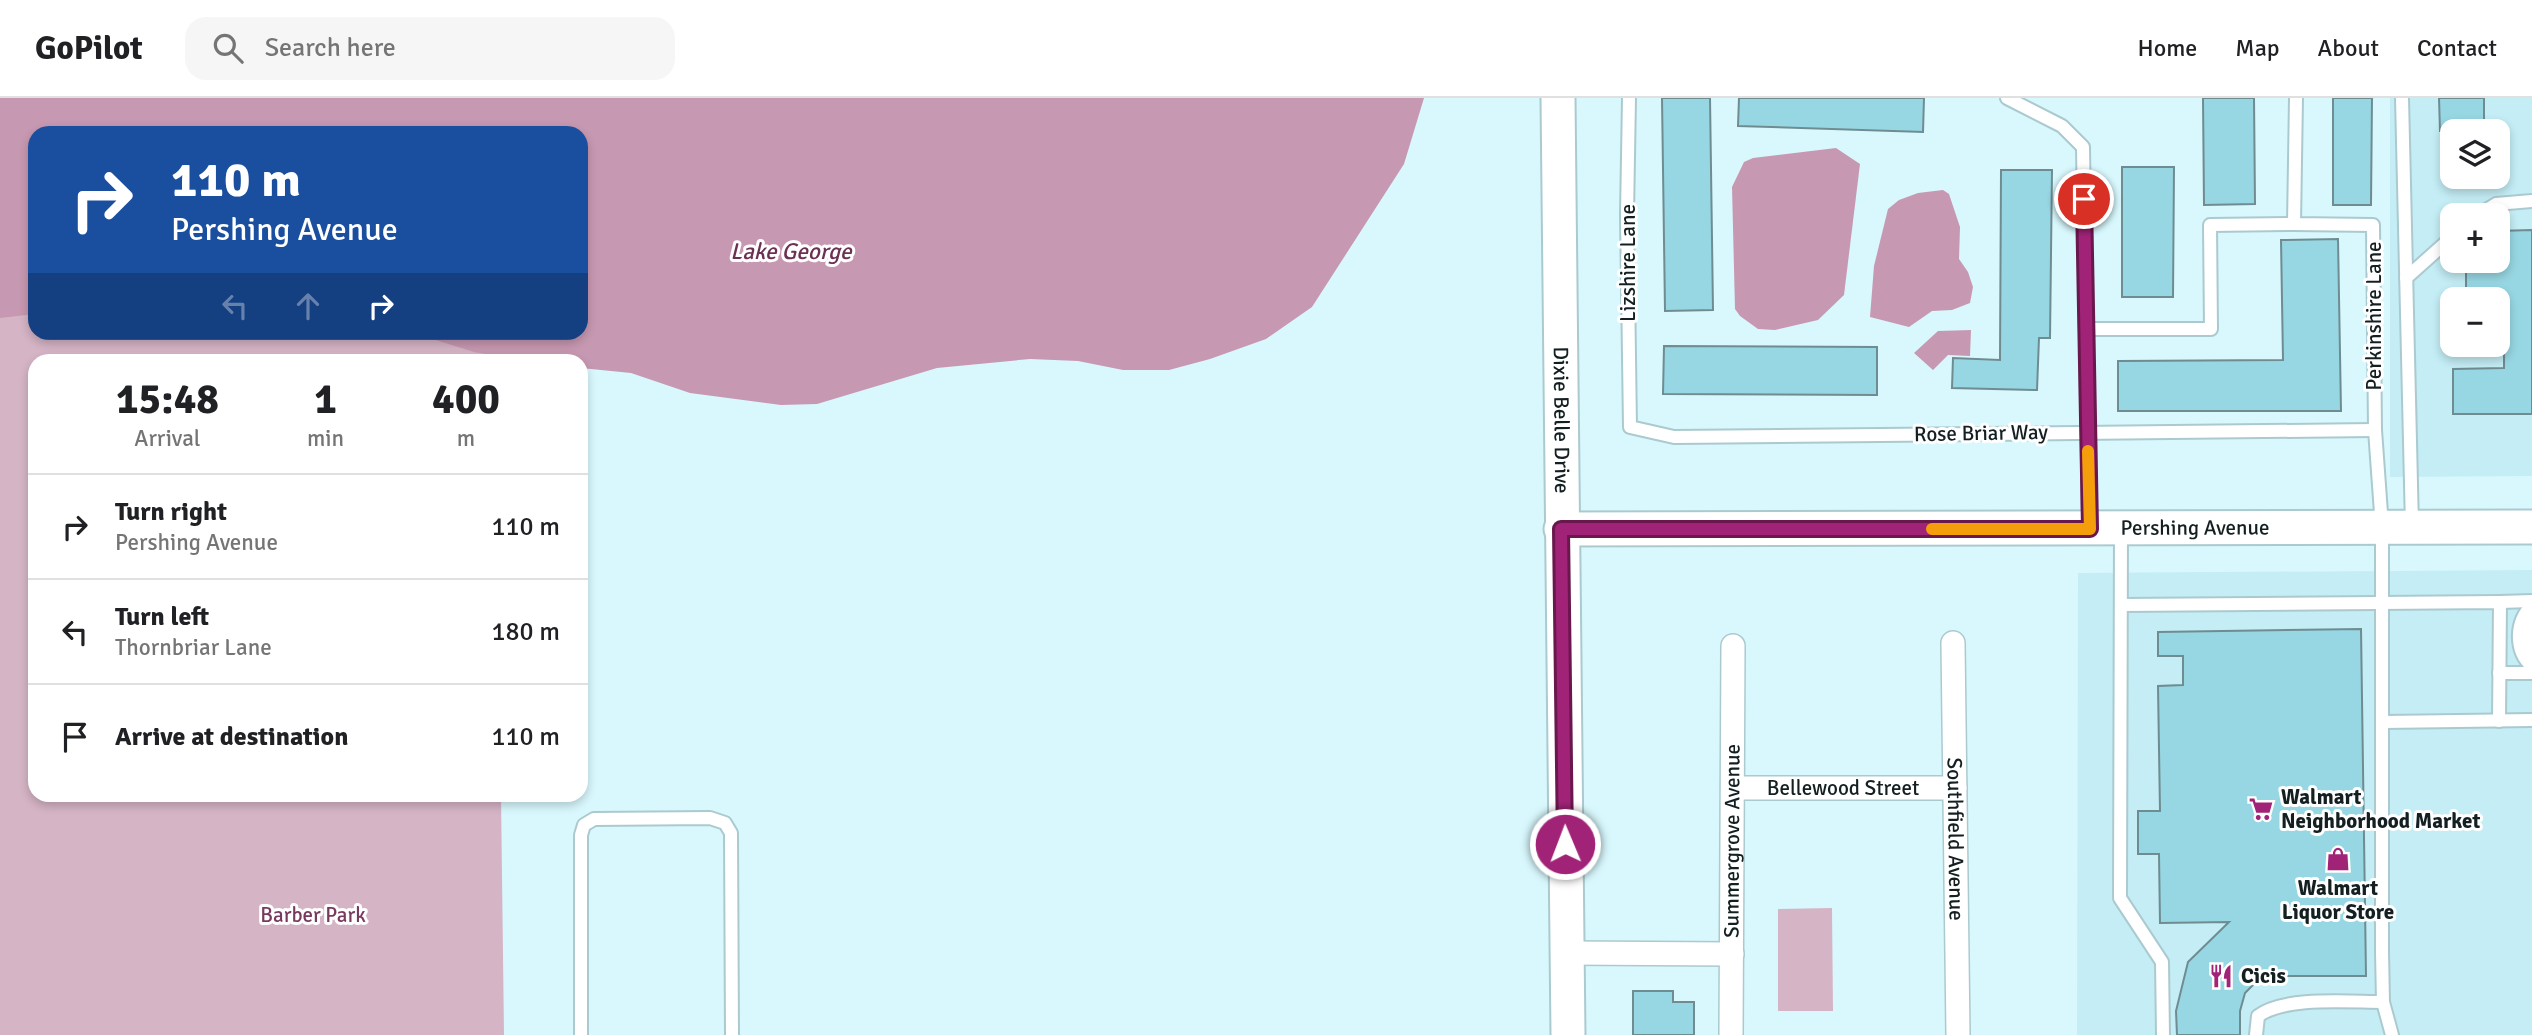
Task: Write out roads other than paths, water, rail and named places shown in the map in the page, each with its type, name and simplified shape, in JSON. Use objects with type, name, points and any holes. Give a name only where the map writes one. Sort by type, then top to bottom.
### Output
[{"type":"street","name":"Dixie Belle Drive","points":[[1558,98],[1568,1035]]},
{"type":"street","name":"Pershing Avenue","points":[[1561,529],[2532,527]]},
{"type":"street","name":"Southfield Avenue","points":[[1953,643],[1958,1035]]},
{"type":"street","name":"Summergrove Avenue","points":[[1731,1035],[1733,646]]},
{"type":"street","name":"Bellewood Street","points":[[1733,788],[1955,788]]},
{"type":"street","points":[[1567,953],[1732,954]]},
{"type":"lane","name":"Lizshire Lane","points":[[1629,98],[1627,215],[1630,427]]},
{"type":"lane","points":[[2007,98],[2062,126],[2083,147],[2088,432],[2121,605],[2120,898],[2162,962],[2163,1035]]},
{"type":"lane","points":[[2087,329],[2211,329],[2210,225],[2294,224],[2296,98]]},
{"type":"lane","points":[[2392,1035],[2383,1002],[2382,603],[2397,527],[2406,278],[2402,98]]},
{"type":"lane","points":[[2503,203],[2532,201]]},
{"type":"lane","name":"Perkinshire Lane","points":[[2294,224],[2373,225],[2375,430],[2397,527]]},
{"type":"lane","points":[[2406,278],[2440,248]]},
{"type":"lane","name":"Rose Briar Way","points":[[1630,427],[1674,437],[2375,430]]},
{"type":"lane","points":[[2499,720],[2500,602]]},
{"type":"lane","points":[[2121,605],[2532,604]]},
{"type":"lane","points":[[2532,604],[2522,617],[2520,650],[2525,661],[2532,666]]},
{"type":"lane","points":[[2532,620],[2529,630],[2532,657]]},
{"type":"lane","points":[[2499,673],[2532,673]]},
{"type":"lane","points":[[2383,722],[2532,720]]},
{"type":"lane","points":[[581,1035],[581,835],[584,825],[594,819],[710,818],[725,823],[731,833],[732,1035]]},
{"type":"lane","points":[[2256,1035],[2258,1016],[2269,1008],[2285,1004],[2383,1002]]},
{"type":"water","name":"Lake George","points":[[0,98],[1424,98],[1404,164],[1312,307],[1266,339],[1169,370],[1123,370],[1078,361],[1030,359],[937,368],[817,404],[781,405],[690,393],[631,373],[588,369],[588,354],[486,354],[435,340],[588,340],[588,126],[28,126],[28,315],[0,318]]},
{"type":"water","points":[[1836,148],[1860,164],[1844,295],[1818,320],[1775,330],[1758,329],[1735,309],[1732,187],[1744,162],[1753,158]]},
{"type":"water","points":[[1943,190],[1949,194],[1960,227],[1959,259],[1968,272],[1973,287],[1970,303],[1952,310],[1932,311],[1909,327],[1870,317],[1874,266],[1888,209],[1899,200],[1918,193]]},
{"type":"water","points":[[1971,330],[1970,356],[1948,355],[1933,370],[1914,353],[1938,331]]},
{"type":"place","name":"Walmart Neighborhood Market","points":[[2261,809]]},
{"type":"place","name":"Walmart Liquor Store","points":[[2338,859]]},
{"type":"place","name":"Cicis","points":[[2221,976]]},
{"type":"park label","name":"Barber Park","points":[[313,915]]}]
